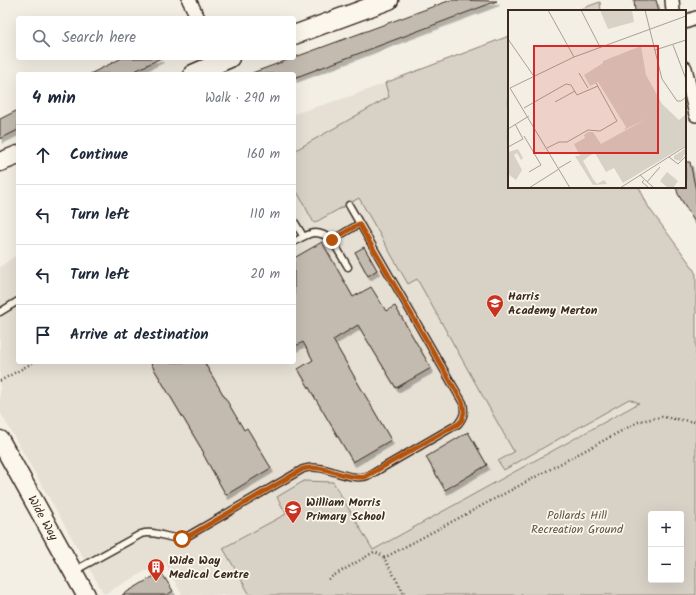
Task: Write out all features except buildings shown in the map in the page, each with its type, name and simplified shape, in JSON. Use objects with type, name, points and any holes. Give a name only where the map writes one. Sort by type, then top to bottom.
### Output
[{"type":"street","points":[[189,0],[197,16]]},
{"type":"street","points":[[296,34],[366,4],[389,0]]},
{"type":"street","points":[[672,0],[673,10]]},
{"type":"street","points":[[686,22],[696,18]]},
{"type":"street","points":[[197,72],[222,60]]},
{"type":"street","points":[[686,72],[696,115]]},
{"type":"street","points":[[0,162],[16,156]]},
{"type":"street","name":"Wide Way","points":[[0,440],[86,595]]},
{"type":"lane","points":[[73,572],[141,534],[150,532],[177,539],[186,537],[303,469],[310,467],[318,468],[359,478],[370,475],[458,424],[462,420],[464,412],[463,403],[349,205]]},
{"type":"lane","points":[[296,224],[303,236]]},
{"type":"lane","points":[[332,240],[359,224]]},
{"type":"lane","points":[[296,241],[313,232],[325,235],[332,240],[348,267]]},
{"type":"lane","points":[[0,312],[16,302]]},
{"type":"path","points":[[0,381],[30,364]]},
{"type":"path","points":[[384,558],[640,420],[662,417],[696,422]]},
{"type":"path","points":[[328,579],[374,552],[380,554],[384,558],[405,595]]},
{"type":"shaded area","name":"Harris Academy Merton","points":[[508,36],[508,188],[639,188],[649,208],[696,274],[696,371],[373,550],[399,595],[182,595],[164,561],[104,594],[0,412],[0,267],[16,255],[16,364],[296,364],[296,113],[354,95]]},
{"type":"green space","points":[[600,2],[601,10],[578,10]]},
{"type":"green space","name":"Pollards Hill Recreation Ground","points":[[508,36],[508,188],[639,188],[649,208],[696,274],[696,595],[250,595],[223,548],[286,514],[277,497],[304,481],[333,482],[373,550],[639,403],[629,399],[504,470],[498,461],[514,452],[417,279],[408,284],[359,198],[314,223],[296,190],[296,150],[389,97],[385,83]]},
{"type":"place","name":"Harris Academy Merton","points":[[495,318]]},
{"type":"place","name":"William Morris Primary School","points":[[293,524]]},
{"type":"place","name":"Wide Way Medical Centre","points":[[156,582]]},
{"type":"route","points":[[182,539],[303,469],[310,467],[318,468],[359,478],[365,477],[441,434],[462,420],[464,412],[463,403],[359,224],[332,240]]}]
